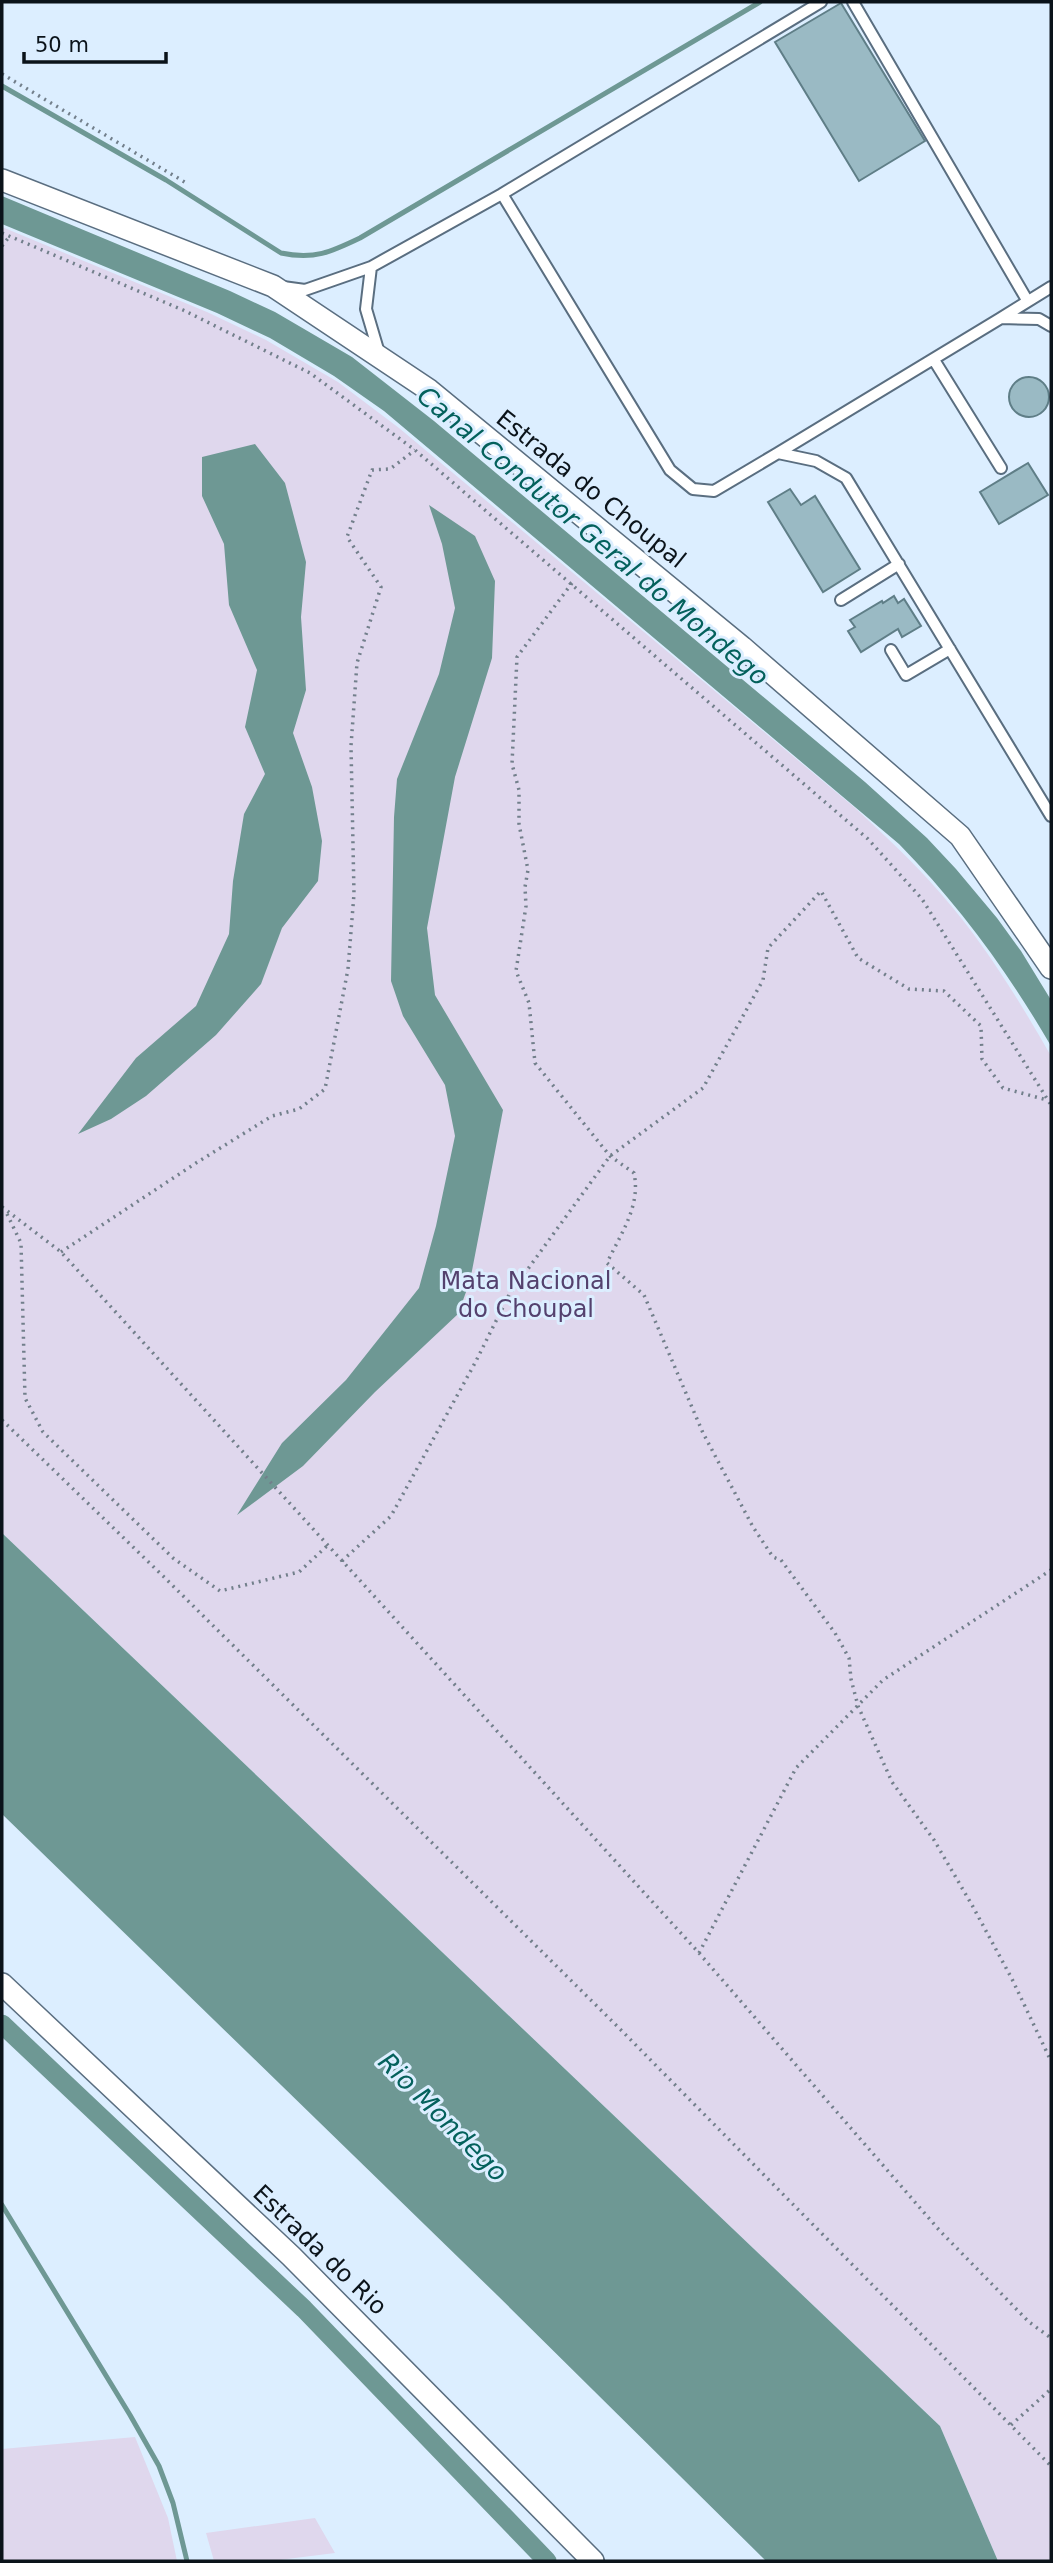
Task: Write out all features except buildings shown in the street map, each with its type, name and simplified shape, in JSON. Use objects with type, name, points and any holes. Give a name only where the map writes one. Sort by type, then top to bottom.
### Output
[{"type":"street","name":"Estrada do Choupal","points":[[2,180],[273,286],[429,390],[731,638],[960,836],[1051,968]]},
{"type":"street","name":"Estrada do Rio","points":[[2,1984],[291,2256],[593,2561]]},
{"type":"lane","points":[[273,286],[305,290],[371,267],[502,194],[821,2]]},
{"type":"lane","points":[[853,2],[1027,300]]},
{"type":"lane","points":[[502,194],[670,470],[693,489],[714,491],[934,360],[1051,286]]},
{"type":"lane","points":[[371,267],[366,310],[380,356]]},
{"type":"lane","points":[[1001,318],[1039,319],[1051,326]]},
{"type":"lane","points":[[934,360],[1001,468]]},
{"type":"lane","points":[[778,453],[816,461],[846,478],[1051,816]]},
{"type":"lane","points":[[841,600],[899,564]]},
{"type":"lane","points":[[891,650],[906,676],[950,649]]},
{"type":"path","points":[[2,74],[188,184]]},
{"type":"path","points":[[2,233],[183,310],[310,373],[415,450],[868,839],[922,899],[1050,1103]]},
{"type":"path","points":[[2,246],[10,236]]},
{"type":"path","points":[[61,1252],[272,1116],[299,1109],[325,1089],[348,969],[354,894],[351,746],[358,663],[381,587],[347,537],[372,470],[390,470],[415,450]]},
{"type":"path","points":[[572,583],[517,657],[512,764],[519,790],[519,824],[528,870],[526,906],[516,971],[529,1003],[535,1063],[610,1156],[634,1173],[635,1205],[607,1262],[644,1295],[703,1433],[753,1527],[773,1558],[781,1560],[835,1633],[849,1658],[850,1679],[858,1706],[892,1782],[934,1840],[972,1905],[1012,1979],[1051,2062]]},
{"type":"path","points":[[342,1561],[391,1516],[509,1295],[610,1156],[703,1088],[763,980],[768,948],[821,891],[858,958],[909,989],[943,991],[981,1026],[982,1059],[1003,1088],[1050,1103]]},
{"type":"path","points":[[2,1207],[21,1243],[25,1398],[43,1432],[173,1558],[219,1591],[299,1572],[328,1545]]},
{"type":"path","points":[[6,1212],[61,1252],[699,1953],[940,2231],[1029,2322],[1051,2338]]},
{"type":"path","points":[[2,1420],[183,1595],[622,2031],[1051,2466]]},
{"type":"path","points":[[699,1953],[796,1768],[883,1681],[1051,1570]]},
{"type":"path","points":[[1010,2426],[1051,2389]]},
{"type":"green space","name":"Mata Nacional do Choupal","points":[[2,227],[207,312],[266,340],[338,382],[399,428],[854,807],[899,850],[932,883],[987,952],[1051,1056],[1051,2561],[998,2561],[940,2426],[2,1533]]},
{"type":"green space","points":[[135,2437],[168,2518],[177,2561],[2,2561],[2,2449]]},
{"type":"green space","points":[[315,2518],[335,2553],[271,2561],[214,2561],[206,2533]]},
{"type":"water","name":"Canal Condutor Geral do Mondego","points":[[2,196],[275,312],[352,357],[434,421],[865,782],[927,838],[997,918],[1051,1000],[1051,1046],[1018,992],[981,940],[942,891],[899,844],[384,411],[334,376],[270,338],[217,313],[2,224]]},
{"type":"water","points":[[255,444],[285,483],[306,562],[301,617],[306,690],[293,733],[312,787],[322,841],[318,881],[282,928],[261,984],[216,1035],[146,1096],[111,1119],[78,1134],[136,1058],[196,1006],[229,934],[233,881],[244,814],[265,774],[245,727],[257,670],[229,605],[224,544],[202,496],[202,457]]},
{"type":"water","points":[[429,505],[475,536],[495,581],[492,658],[455,777],[427,928],[435,995],[503,1110],[470,1281],[458,1314],[375,1392],[303,1466],[237,1515],[282,1443],[346,1380],[419,1288],[436,1226],[455,1136],[445,1085],[403,1016],[391,981],[397,779],[439,674],[455,608],[442,544]]},
{"type":"water","name":"Rio Mondego","points":[[2,1533],[940,2426],[998,2561],[766,2561],[497,2295],[2,1814]]},
{"type":"waterway","points":[[2,86],[166,180],[281,253],[313,255],[331,251],[360,238],[760,2]]},
{"type":"waterway","points":[[2,2024],[304,2309],[547,2561]]},
{"type":"waterway","points":[[2,2205],[159,2466],[173,2503],[187,2561]]}]
